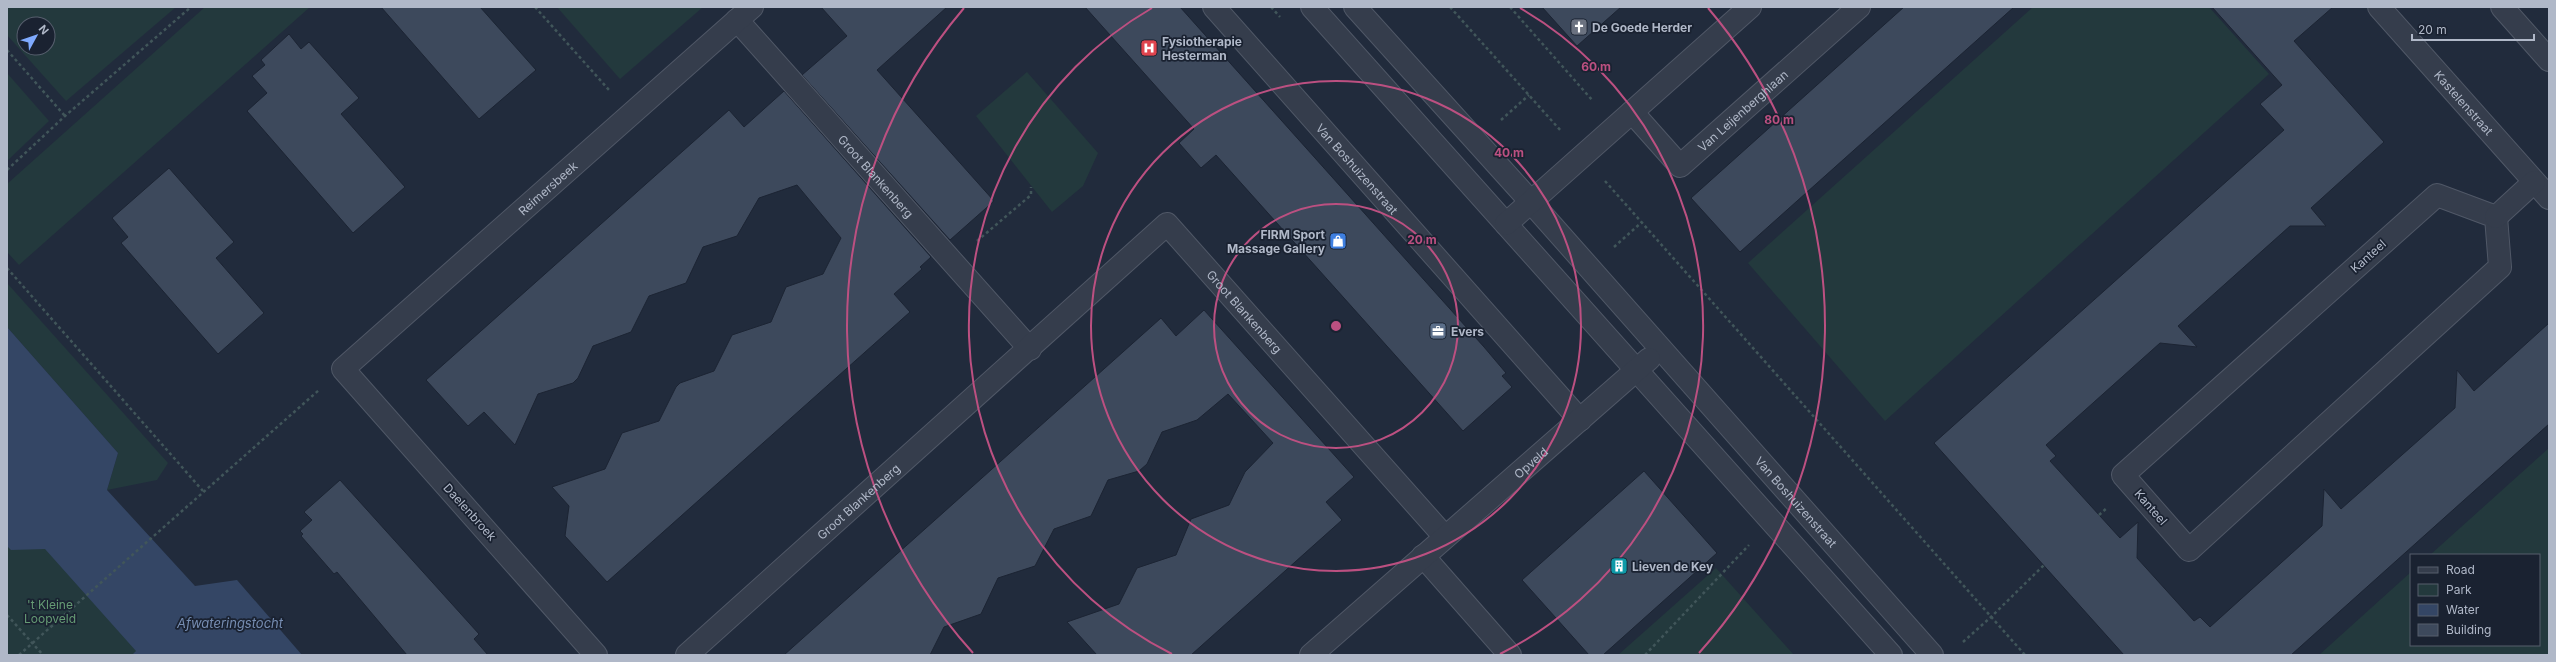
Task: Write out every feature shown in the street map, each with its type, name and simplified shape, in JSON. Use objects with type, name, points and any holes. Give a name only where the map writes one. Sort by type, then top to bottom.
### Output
[{"type":"street","name":"Van Boshuizenstraat","points":[[1214,7],[1580,420]]},
{"type":"street","points":[[1312,7],[1891,655]]},
{"type":"street","name":"Van Boshuizenstraat","points":[[1355,7],[1531,202],[1932,655]]},
{"type":"street","points":[[1506,224],[1750,7]]},
{"type":"street","name":"Van Leijenberghlaan","points":[[1624,119],[1680,166],[1859,7]]},
{"type":"street","name":"Kastelenstraat","points":[[2378,7],[2549,198]]},
{"type":"street","points":[[2502,7],[2549,60]]},
{"type":"street","name":"Reimersbeek","points":[[343,369],[744,14]]},
{"type":"street","name":"Groot Blankenberg","points":[[744,14],[952,262],[1030,349]]},
{"type":"street","points":[[2496,217],[2534,182]]},
{"type":"street","name":"Kanteel","points":[[2437,195],[2496,217],[2500,268],[2189,550],[2122,475],[2437,195]]},
{"type":"street","name":"Groot Blankenberg","points":[[687,655],[1030,349],[1167,224],[1445,537]]},
{"type":"street","points":[[1637,369],[1660,349]]},
{"type":"street","name":"Daelenbroek","points":[[343,369],[596,655]]},
{"type":"street","name":"Opveld","points":[[1311,655],[1637,369]]},
{"type":"street","points":[[1423,556],[1510,655]]},
{"type":"path","points":[[7,170],[65,116],[191,7]]},
{"type":"path","points":[[535,7],[631,114]]},
{"type":"path","points":[[1450,7],[2025,655]]},
{"type":"path","points":[[1510,7],[1624,119]]},
{"type":"path","points":[[7,50],[65,116]]},
{"type":"path","points":[[952,262],[1031,195],[1031,187]]},
{"type":"path","points":[[7,268],[203,491]]},
{"type":"path","points":[[19,655],[343,369]]},
{"type":"path","points":[[1645,655],[1771,521]]},
{"type":"path","points":[[1958,646],[1991,617],[2044,565]]},
{"type":"path","points":[[7,615],[43,655]]},
{"type":"green space","points":[[7,7],[176,7],[66,101],[26,56],[56,56],[56,16],[16,16],[16,45],[7,35]]},
{"type":"green space","points":[[205,7],[310,7],[19,265],[7,252],[7,184]]},
{"type":"green space","points":[[557,7],[703,7],[620,79]]},
{"type":"green space","points":[[2033,7],[2209,7],[2269,74],[1885,421],[1748,263]]},
{"type":"green space","points":[[1027,72],[1098,153],[1083,186],[1052,212],[976,116]]},
{"type":"green space","points":[[7,73],[49,121],[7,161]]},
{"type":"green space","points":[[7,283],[168,463],[157,480],[107,490],[118,453],[7,327]]},
{"type":"green space","points":[[2549,448],[2549,655],[2319,655],[2410,573],[2410,646],[2540,646],[2540,554],[2431,554]]},
{"type":"green space","name":"'t Kleine Loopveld","points":[[7,493],[140,655],[7,655]]},
{"type":"green space","points":[[1716,568],[1794,655],[1618,655]]},
{"type":"water","name":"Afwateringstocht","points":[[7,327],[118,453],[107,490],[195,586],[237,580],[302,655],[132,655],[136,651],[45,549],[11,550],[7,546]]},
{"type":"building","points":[[381,7],[480,7],[536,70],[479,119]]},
{"type":"building","points":[[821,7],[947,7],[877,70],[994,201],[950,240],[802,75],[847,36]]},
{"type":"building","points":[[1085,7],[1180,7],[1484,347],[1506,373],[1502,376],[1512,387],[1463,431],[1216,155],[1201,168],[1179,143],[1194,129]]},
{"type":"building","name":"De Goede Herder","points":[[1542,7],[1621,7],[1577,46]]},
{"type":"building","points":[[1904,7],[2014,7],[1740,252],[1691,198]]},
{"type":"building","points":[[2212,7],[2333,7],[2294,41],[2384,142],[2311,208],[2326,226],[2290,226],[2178,326],[2197,347],[2160,343],[2046,445],[2056,456],[2050,461],[2120,538],[2138,522],[2137,558],[2194,621],[2200,617],[2210,627],[2322,526],[2324,489],[2341,509],[2455,408],[2457,370],[2474,391],[2549,323],[2549,424],[2291,655],[2124,655],[1934,443],[2284,130],[2260,104],[2282,85]]},
{"type":"building","points":[[289,34],[301,49],[309,42],[359,98],[341,114],[405,187],[353,233],[247,111],[267,93],[252,76],[265,65],[261,60]]},
{"type":"building","points":[[784,91],[931,257],[920,267],[922,269],[894,294],[910,312],[607,582],[565,536],[569,506],[552,487],[605,469],[622,433],[659,421],[676,387],[680,383],[714,371],[732,335],[771,322],[786,287],[823,274],[841,238],[797,185],[759,198],[737,236],[703,247],[686,283],[649,296],[631,332],[593,346],[578,378],[573,383],[538,394],[515,445],[484,412],[468,426],[426,380],[729,110],[744,127]]},
{"type":"building","points":[[169,168],[234,242],[216,258],[264,313],[218,354],[121,243],[128,237],[112,218]]},
{"type":"building","points":[[1204,310],[1354,477],[1326,502],[1342,520],[1191,655],[1097,655],[1067,622],[1119,604],[1137,568],[1176,555],[1191,519],[1229,505],[1245,472],[1273,443],[1228,394],[1197,420],[1162,432],[1147,464],[1139,471],[1108,480],[1091,516],[1054,529],[1035,566],[998,578],[981,614],[944,627],[930,655],[784,655],[1161,318],[1176,336]]},
{"type":"building","name":"Lieven de Key","points":[[1644,471],[1717,553],[1603,655],[1589,655],[1522,580]]},
{"type":"building","points":[[340,480],[479,634],[474,639],[488,655],[407,655],[337,572],[334,574],[301,536],[303,534],[300,531],[312,520],[304,512]]},
{"type":"place","name":"De Goede Herder","points":[[1579,27]]},
{"type":"place","name":"Fysiotherapie Hesterman","points":[[1149,48]]},
{"type":"place","name":"FIRM Sport Massage Gallery","points":[[1338,241]]},
{"type":"place","name":"Evers","points":[[1438,331]]},
{"type":"place","name":"Lieven de Key","points":[[1619,566]]}]
